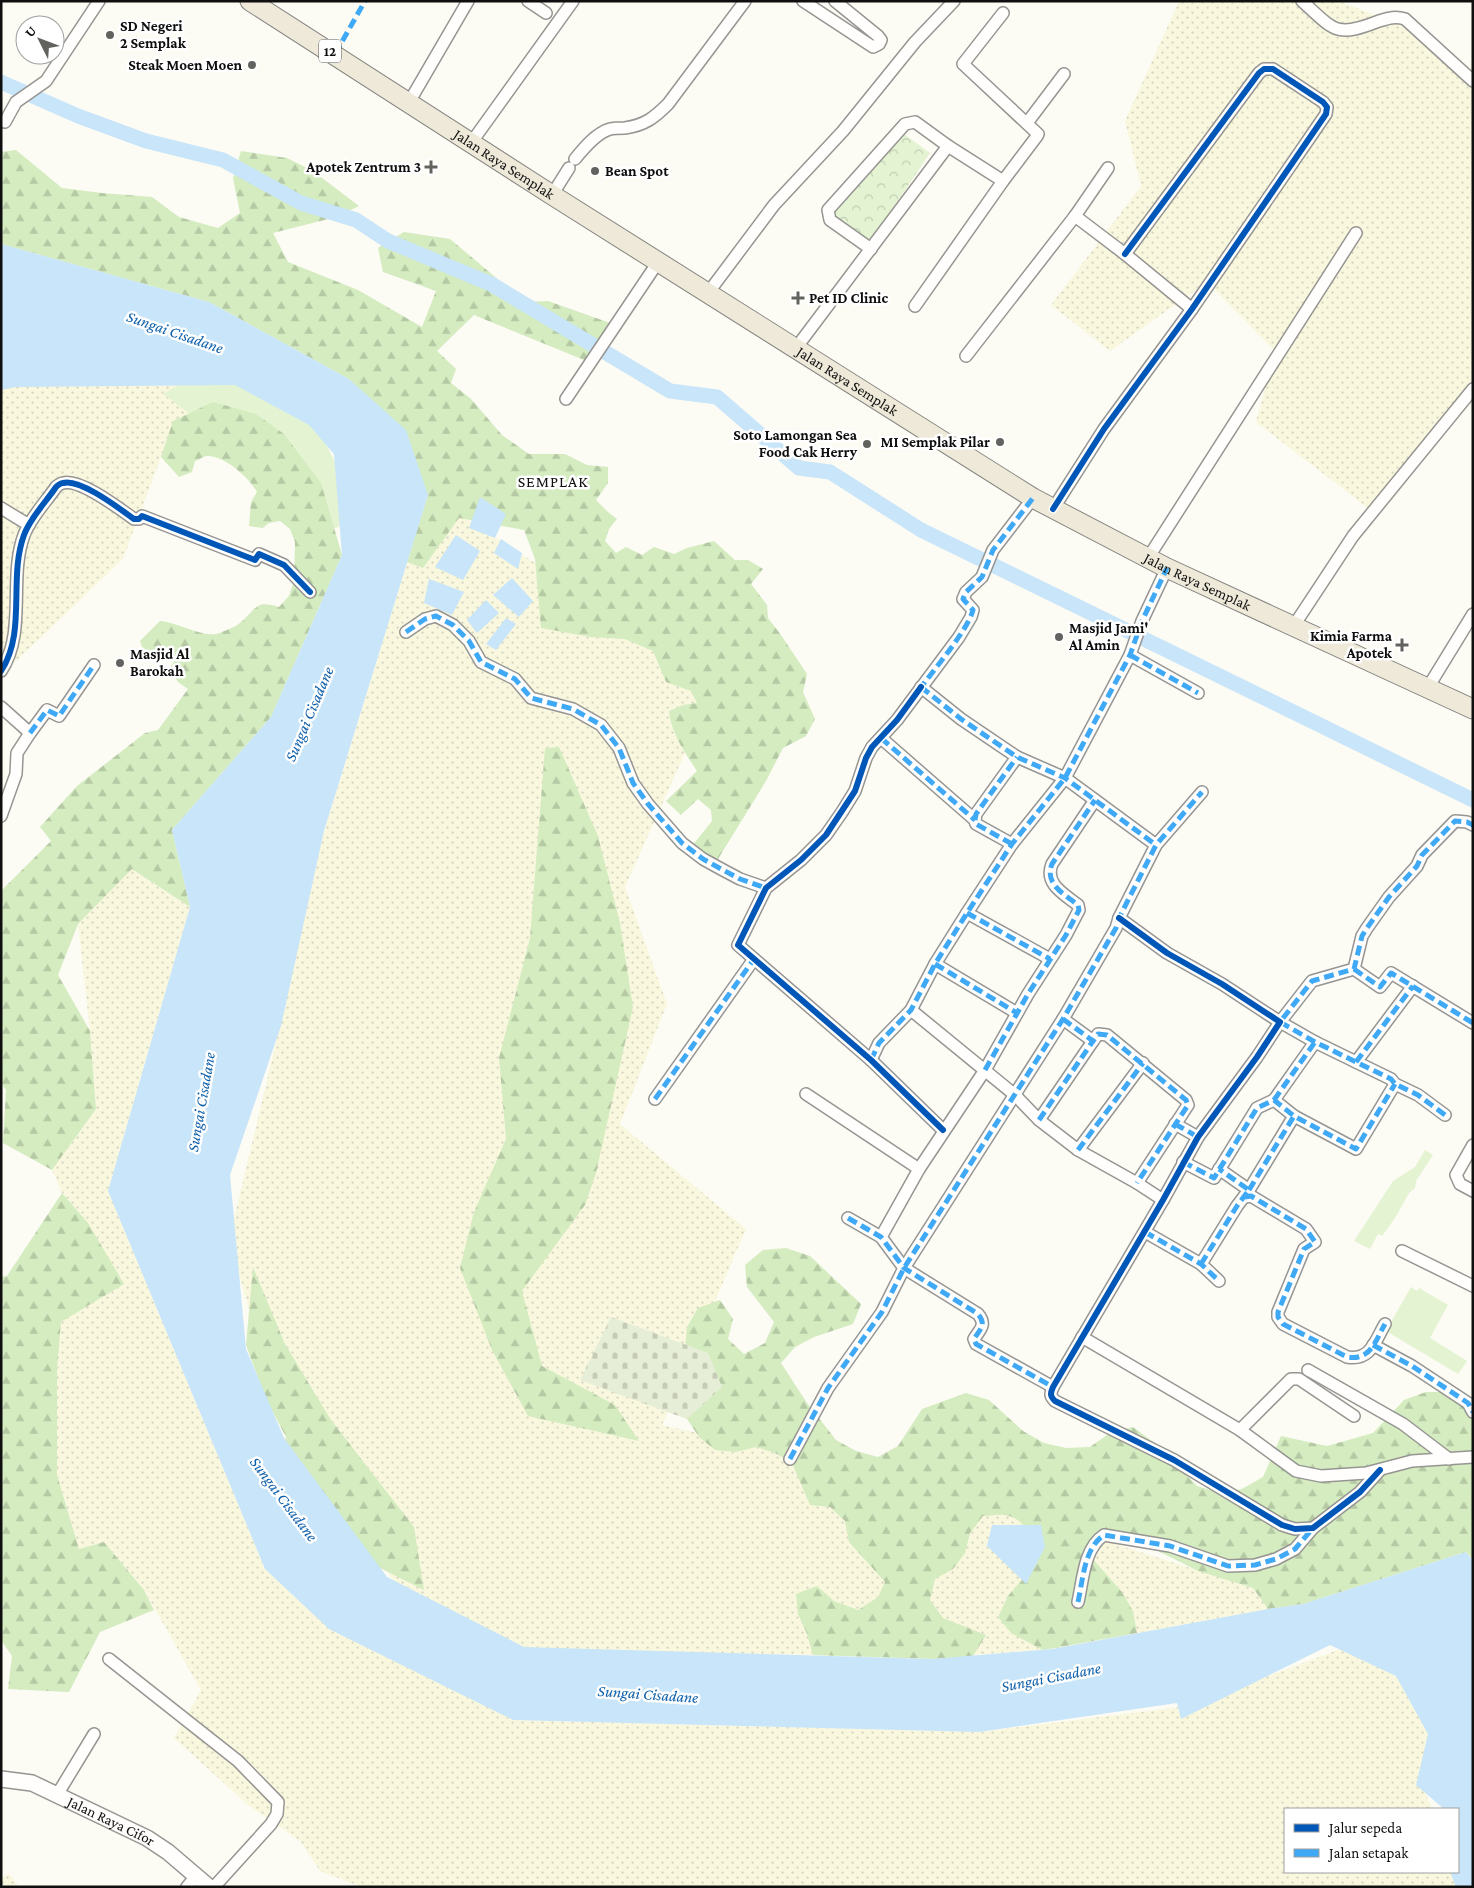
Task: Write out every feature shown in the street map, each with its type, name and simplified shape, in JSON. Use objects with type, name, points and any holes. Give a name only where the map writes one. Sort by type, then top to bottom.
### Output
[{"type":"main road","name":"Jalan Raya Semplak","points":[[250,1],[351,64],[408,104],[1033,498],[1167,568],[1473,709]]},
{"type":"street","points":[[5,122],[16,102],[46,81],[99,1]]},
{"type":"street","points":[[408,104],[468,1]]},
{"type":"street","points":[[528,1],[546,13]]},
{"type":"street","points":[[471,143],[573,1]]},
{"type":"street","points":[[552,195],[581,151],[600,134],[609,129],[646,123],[668,104],[745,1]]},
{"type":"street","points":[[803,1],[873,47],[879,44],[881,40],[878,36],[834,1]]},
{"type":"street","points":[[708,292],[774,204],[843,131],[915,42],[954,1]]},
{"type":"street","points":[[1302,1],[1329,26],[1344,31],[1360,29],[1390,17],[1405,19],[1473,81]]},
{"type":"street","points":[[963,64],[1003,13]]},
{"type":"street","points":[[915,306],[1038,134],[954,56]]},
{"type":"street","points":[[1054,509],[1104,429],[1192,309],[1326,114],[1327,107],[1323,102],[1273,69],[1264,69],[1125,254]]},
{"type":"street","points":[[1027,122],[1064,74]]},
{"type":"street","points":[[871,249],[830,220],[828,210],[905,124],[916,122],[948,146],[1003,181]]},
{"type":"street","points":[[796,348],[948,146]]},
{"type":"street","points":[[966,356],[1075,216],[1108,168]]},
{"type":"street","points":[[1075,216],[1192,309]]},
{"type":"street","points":[[1148,558],[1356,233]]},
{"type":"street","points":[[566,400],[658,262]]},
{"type":"street","points":[[1293,627],[1353,536],[1473,389]]},
{"type":"street","points":[[1,672],[8,656],[14,633],[16,582],[24,536],[29,525],[56,487],[62,483],[74,483],[96,492],[134,519],[142,516],[255,560],[259,554],[284,565],[310,592]]},
{"type":"street","points":[[944,1130],[871,1060],[738,945],[766,888],[801,860],[826,834],[856,791],[866,758],[872,747],[959,637],[973,610],[963,598],[966,592],[982,577],[993,550],[1033,498]]},
{"type":"street","points":[[1,508],[29,525]]},
{"type":"street","points":[[871,1060],[879,1043],[910,1010],[935,964],[1012,844],[1065,778],[1131,654],[1142,622],[1167,568]]},
{"type":"street","points":[[1427,688],[1473,614]]},
{"type":"street","points":[[406,632],[425,619],[436,616],[453,625],[469,641],[481,662],[514,679],[531,698],[573,709],[601,725],[619,748],[633,783],[648,804],[682,843],[703,859],[723,870],[740,879],[766,888]]},
{"type":"street","points":[[1131,654],[1198,693]]},
{"type":"street","points":[[1,816],[16,774],[16,753],[47,710],[59,716],[94,665]]},
{"type":"street","points":[[921,687],[961,719],[1017,756],[1065,778],[1156,845]]},
{"type":"street","points":[[1,707],[30,732]]},
{"type":"street","points":[[881,738],[975,820],[976,824],[1012,844]]},
{"type":"street","points":[[975,820],[976,814],[1017,756]]},
{"type":"street","points":[[790,1460],[828,1388],[882,1312],[904,1268],[1063,1019],[1116,928],[1119,918],[1156,845],[1202,792]]},
{"type":"street","points":[[880,1237],[919,1169],[985,1070],[1017,1013],[1066,935],[1080,908],[1052,884],[1050,869],[1095,800]]},
{"type":"street","points":[[1354,969],[1362,936],[1366,928],[1389,897],[1417,866],[1422,855],[1455,821],[1473,824]]},
{"type":"street","points":[[967,913],[1050,959]]},
{"type":"street","points":[[1119,918],[1167,953],[1222,984],[1280,1022],[1315,1042],[1390,1079],[1395,1084],[1418,1095],[1445,1115]]},
{"type":"street","points":[[655,1099],[754,959]]},
{"type":"street","points":[[935,964],[1017,1013]]},
{"type":"street","points":[[1354,969],[1380,987],[1391,973],[1473,1023]]},
{"type":"street","points":[[1313,1528],[1295,1529],[1282,1525],[1174,1460],[1055,1402],[1050,1393],[1164,1200],[1198,1137],[1257,1057],[1280,1022],[1312,982],[1354,969]]},
{"type":"street","points":[[1356,1062],[1413,986]]},
{"type":"street","points":[[910,1010],[985,1070],[1015,1095],[1040,1120],[1078,1150],[1164,1200]]},
{"type":"street","points":[[1063,1019],[1093,1041]]},
{"type":"street","points":[[1040,1120],[1098,1034],[1107,1036],[1186,1100],[1188,1105],[1137,1183]]},
{"type":"street","points":[[1183,1162],[1214,1178],[1257,1108],[1274,1100],[1315,1042]]},
{"type":"street","points":[[1078,1150],[1143,1064]]},
{"type":"street","points":[[1274,1100],[1294,1116],[1356,1149],[1395,1084]]},
{"type":"street","points":[[806,1094],[919,1169]]},
{"type":"street","points":[[1201,1264],[1236,1206],[1247,1194],[1294,1116]]},
{"type":"street","points":[[1175,1124],[1198,1137]]},
{"type":"street","points":[[1473,1145],[1456,1175],[1460,1184],[1473,1191]]},
{"type":"street","points":[[1219,1169],[1247,1194],[1306,1229],[1315,1242],[1304,1249],[1278,1312],[1279,1320],[1283,1324],[1347,1357],[1357,1359],[1368,1354],[1385,1324]]},
{"type":"street","points":[[848,1218],[880,1237],[904,1268],[978,1314],[983,1320],[983,1324],[974,1339],[976,1344],[1053,1387]]},
{"type":"street","points":[[1145,1232],[1201,1264],[1219,1281]]},
{"type":"street","points":[[1402,1251],[1473,1286]]},
{"type":"street","points":[[1082,1337],[1240,1430],[1296,1471],[1321,1476],[1380,1470],[1412,1461],[1473,1457]]},
{"type":"street","points":[[1373,1346],[1412,1366],[1468,1402],[1473,1412]]},
{"type":"street","points":[[1308,1370],[1403,1424],[1449,1459]]},
{"type":"street","points":[[1240,1430],[1290,1378],[1299,1379],[1354,1416]]},
{"type":"street","points":[[1078,1602],[1090,1550],[1096,1541],[1104,1535],[1170,1546],[1228,1566],[1255,1566],[1276,1559],[1295,1549],[1313,1528],[1360,1492],[1380,1470]]},
{"type":"street","points":[[109,1659],[238,1761],[278,1802],[277,1814],[271,1824],[214,1887]]},
{"type":"street","points":[[57,1795],[94,1734]]},
{"type":"street","name":"Jalan Raya Cifor","points":[[1,1779],[32,1783],[147,1838],[168,1852],[191,1881],[209,1887]]},
{"type":"green space","points":[[1179,1],[1339,1],[1412,30],[1473,70],[1473,387],[1369,509],[1256,422],[1275,351],[1207,282],[1110,351],[1051,305],[1141,186],[1125,121]]},
{"type":"green space","points":[[901,132],[930,153],[873,238],[866,239],[835,218],[834,209]]},
{"type":"green space","points":[[16,150],[62,188],[152,197],[179,217],[218,228],[240,213],[233,178],[241,151],[287,158],[313,171],[359,206],[336,217],[273,233],[288,262],[358,290],[422,327],[436,291],[383,272],[378,248],[404,232],[450,239],[525,302],[548,301],[613,324],[584,360],[474,315],[437,351],[456,369],[451,383],[471,399],[502,435],[529,454],[565,454],[587,465],[608,467],[608,483],[596,500],[617,519],[609,529],[605,541],[616,553],[626,547],[642,555],[654,547],[674,554],[687,548],[714,541],[735,560],[748,560],[763,569],[751,584],[767,605],[768,618],[807,674],[803,692],[815,719],[806,736],[783,748],[766,781],[718,859],[707,857],[692,846],[712,821],[711,810],[698,799],[681,815],[666,801],[697,771],[683,750],[676,735],[669,711],[683,705],[697,703],[691,691],[666,682],[653,651],[625,639],[590,637],[541,628],[535,559],[524,530],[459,518],[423,568],[407,562],[428,495],[349,379],[209,302],[1,244],[1,152]]},
{"type":"green space","points":[[213,366],[313,418],[346,484],[346,523],[334,529],[302,471],[194,417],[163,394]]},
{"type":"green space","points":[[225,374],[236,425],[164,449],[123,559],[14,663],[1,649],[1,386]]},
{"type":"green space","points":[[213,402],[256,414],[284,434],[321,483],[342,555],[271,717],[172,830],[190,907],[132,869],[78,924],[58,975],[90,1031],[96,1109],[52,1170],[3,1143],[6,1090],[1,1082],[1,891],[51,841],[40,827],[77,786],[145,733],[158,730],[188,689],[178,682],[169,669],[175,660],[162,653],[153,656],[142,647],[140,641],[160,621],[206,634],[220,633],[239,624],[254,609],[261,605],[279,607],[289,596],[294,581],[295,542],[290,529],[280,521],[269,523],[263,528],[249,526],[251,502],[257,492],[242,474],[220,459],[206,456],[195,461],[192,472],[179,477],[161,457],[173,421]]},
{"type":"green space","points":[[428,495],[804,733],[674,733],[685,753],[625,887],[667,1004],[620,1124],[746,1229],[662,1425],[931,1485],[1303,1604],[1052,1649],[932,1658],[770,1654],[594,1658],[472,1640],[401,1596],[260,1347],[229,1240],[323,835]]},
{"type":"green space","points":[[559,747],[598,836],[620,923],[633,1007],[596,1173],[585,1205],[522,1291],[542,1366],[615,1405],[639,1441],[528,1416],[492,1350],[460,1268],[474,1212],[506,1139],[499,1058],[530,938],[545,748]]},
{"type":"green space","points":[[132,869],[190,907],[108,1191],[265,1569],[513,1720],[979,1732],[1188,1706],[1351,1645],[1398,1678],[1428,1731],[1425,1792],[1432,1808],[1284,1808],[1284,1873],[1457,1873],[1463,1887],[361,1887],[320,1871],[300,1841],[247,1804],[174,1738],[201,1690],[144,1590],[104,1542],[79,1549],[57,1475],[57,1370],[61,1322],[88,1223],[62,1193],[52,1170],[96,1109],[90,1031],[78,924]]},
{"type":"green space","points":[[1425,1150],[1433,1155],[1416,1181],[1415,1188],[1409,1193],[1382,1236],[1378,1234],[1370,1249],[1354,1241],[1393,1181],[1415,1167]]},
{"type":"green space","points":[[62,1193],[88,1223],[124,1284],[61,1322],[57,1370],[57,1475],[79,1549],[104,1542],[144,1590],[154,1610],[100,1632],[69,1692],[8,1689],[12,1656],[1,1640],[1,1277],[7,1276]]},
{"type":"green space","points":[[786,1248],[810,1256],[861,1304],[853,1324],[814,1337],[795,1347],[781,1363],[807,1403],[836,1440],[856,1451],[878,1457],[898,1446],[922,1409],[966,1393],[989,1400],[1023,1431],[1044,1443],[1066,1448],[1090,1447],[1110,1433],[1133,1427],[1152,1441],[1197,1486],[1220,1493],[1242,1489],[1263,1477],[1281,1436],[1327,1446],[1373,1433],[1404,1400],[1426,1392],[1450,1392],[1473,1413],[1473,1560],[1466,1552],[1303,1604],[1268,1609],[1253,1588],[1198,1571],[1148,1546],[1126,1541],[1106,1542],[1092,1558],[1122,1592],[1133,1611],[1137,1633],[1043,1650],[1011,1633],[998,1617],[1008,1596],[1038,1561],[1028,1531],[1018,1520],[1011,1517],[1001,1515],[983,1516],[970,1533],[965,1553],[953,1569],[935,1579],[930,1600],[943,1618],[986,1635],[973,1656],[935,1659],[813,1655],[807,1634],[798,1614],[796,1594],[817,1586],[834,1601],[858,1610],[878,1597],[885,1582],[849,1542],[845,1521],[830,1507],[810,1505],[792,1463],[775,1453],[756,1447],[736,1452],[715,1450],[699,1437],[687,1419],[677,1393],[687,1327],[698,1308],[720,1300],[733,1319],[728,1339],[744,1354],[765,1343],[774,1322],[747,1287],[745,1265],[763,1250]]},
{"type":"green space","points":[[253,1267],[285,1344],[331,1420],[414,1527],[424,1590],[380,1568],[277,1469],[286,1437],[265,1397],[246,1345]]},
{"type":"green space","points":[[1411,1287],[1417,1291],[1419,1288],[1448,1305],[1430,1338],[1467,1361],[1458,1374],[1386,1331]]},
{"type":"green space","points":[[611,1317],[708,1353],[722,1387],[687,1419],[580,1380]]},
{"type":"green space","points":[[9,1873],[19,1887],[1,1887],[1,1879]]},
{"type":"water","name":"Sungai Cisadane","points":[[1,244],[209,302],[349,379],[406,430],[428,495],[324,831],[281,1026],[230,1175],[246,1349],[284,1438],[387,1577],[524,1647],[932,1659],[1052,1649],[1303,1604],[1466,1552],[1473,1561],[1473,1887],[1456,1887],[1450,1873],[1459,1873],[1459,1808],[1443,1808],[1416,1785],[1428,1734],[1396,1676],[1330,1645],[1181,1719],[1177,1703],[979,1732],[513,1720],[329,1629],[265,1569],[108,1191],[190,907],[172,830],[271,717],[342,555],[334,454],[309,425],[235,385],[16,387],[1,390]]},
{"type":"water","points":[[480,497],[506,514],[495,538],[469,528]]},
{"type":"water","points":[[456,535],[480,551],[463,580],[435,567]]},
{"type":"water","points":[[501,539],[522,553],[518,569],[494,553]]},
{"type":"water","points":[[512,578],[533,601],[519,617],[493,595]]},
{"type":"water","points":[[429,579],[464,592],[452,615],[424,603]]},
{"type":"water","points":[[486,600],[499,613],[477,633],[467,620]]},
{"type":"water","points":[[506,618],[516,624],[496,650],[486,644]]},
{"type":"water","points":[[992,1525],[1041,1525],[1045,1547],[1026,1584],[987,1546]]},
{"type":"waterway","points":[[1,82],[78,116],[146,141],[223,160],[301,203],[356,220],[388,241],[491,284],[670,391],[717,397],[799,468],[830,472],[921,530],[1473,800]]},
{"type":"marked path","points":[[335,54],[365,1]]},
{"type":"marked path","points":[[919,690],[957,639],[970,618],[973,610],[963,599],[966,592],[982,577],[993,550],[1033,498]]},
{"type":"marked path","points":[[871,1060],[879,1043],[911,1010],[935,964],[1012,844],[1065,778],[1130,655],[1142,621],[1167,568]]},
{"type":"marked path","points":[[406,632],[425,619],[436,616],[453,625],[469,641],[481,662],[515,679],[531,698],[573,709],[601,725],[619,748],[633,783],[648,804],[682,843],[703,859],[723,870],[740,879],[766,888]]},
{"type":"marked path","points":[[1130,655],[1198,693]]},
{"type":"marked path","points":[[30,733],[47,710],[59,716],[94,665]]},
{"type":"marked path","points":[[921,687],[961,719],[1017,757],[1065,778],[1156,845]]},
{"type":"marked path","points":[[881,738],[975,820]]},
{"type":"marked path","points":[[1012,844],[976,824],[975,820],[976,814],[1017,757]]},
{"type":"marked path","points":[[790,1459],[828,1388],[882,1312],[904,1268],[1063,1019],[1116,928],[1119,918],[1156,845],[1202,792]]},
{"type":"marked path","points":[[985,1070],[1079,910],[1078,905],[1053,883],[1050,871],[1052,864],[1095,800]]},
{"type":"marked path","points":[[1445,1115],[1418,1095],[1395,1084],[1391,1079],[1315,1042],[1280,1022],[1312,981],[1354,969],[1362,936],[1389,897],[1417,866],[1422,855],[1455,821],[1467,822],[1473,825]]},
{"type":"marked path","points":[[967,913],[1050,959]]},
{"type":"marked path","points":[[655,1099],[754,959]]},
{"type":"marked path","points":[[935,964],[1017,1013]]},
{"type":"marked path","points":[[1354,969],[1380,987],[1391,973],[1473,1023]]},
{"type":"marked path","points":[[1356,1062],[1413,986]]},
{"type":"marked path","points":[[1063,1019],[1093,1041],[1098,1034],[1107,1035],[1186,1100],[1188,1105],[1137,1183]]},
{"type":"marked path","points":[[1039,1120],[1093,1041]]},
{"type":"marked path","points":[[1274,1100],[1315,1042]]},
{"type":"marked path","points":[[1078,1150],[1143,1063]]},
{"type":"marked path","points":[[1183,1162],[1214,1178],[1257,1108],[1274,1100],[1294,1116],[1356,1149],[1395,1084]]},
{"type":"marked path","points":[[1249,1190],[1294,1116]]},
{"type":"marked path","points":[[1175,1124],[1198,1137]]},
{"type":"marked path","points":[[1201,1264],[1249,1190],[1219,1169]]},
{"type":"marked path","points":[[1245,1197],[1251,1196],[1306,1229],[1315,1242],[1304,1249],[1278,1312],[1278,1317],[1283,1324],[1347,1357],[1362,1356],[1367,1353],[1375,1343],[1385,1324]]},
{"type":"marked path","points":[[848,1218],[881,1237],[904,1268],[978,1314],[982,1324],[974,1339],[976,1344],[1053,1387]]},
{"type":"marked path","points":[[1145,1232],[1201,1264],[1219,1281]]},
{"type":"marked path","points":[[1373,1345],[1412,1366],[1468,1403],[1473,1412]]},
{"type":"marked path","points":[[1078,1602],[1088,1556],[1097,1541],[1104,1535],[1170,1546],[1228,1566],[1255,1565],[1276,1559],[1295,1549],[1313,1528]]},
{"type":"cycle path","points":[[1053,509],[1104,429],[1192,309],[1326,114],[1327,107],[1323,102],[1273,69],[1264,69],[1259,73],[1125,254]]},
{"type":"cycle path","points":[[1,671],[9,656],[13,639],[17,569],[24,535],[38,510],[56,487],[62,483],[79,485],[110,502],[134,519],[139,519],[142,516],[255,560],[259,554],[284,565],[310,592]]},
{"type":"cycle path","points":[[921,687],[897,720],[872,747],[866,758],[855,791],[826,835],[801,860],[766,888],[738,945],[871,1060],[943,1130]]},
{"type":"cycle path","points":[[1119,918],[1167,953],[1222,984],[1280,1022],[1257,1057],[1198,1137],[1053,1387],[1051,1396],[1055,1401],[1174,1460],[1282,1525],[1295,1529],[1313,1528],[1360,1492],[1380,1470]]},
{"type":"place","name":"SD Negeri 2 Semplak","points":[[110,35]]},
{"type":"place","name":"Steak Moen Moen","points":[[252,65]]},
{"type":"place","name":"Apotek Zentrum 3","points":[[431,167]]},
{"type":"place","name":"Bean Spot","points":[[595,171]]},
{"type":"place","name":"Pet ID Clinic","points":[[798,298]]},
{"type":"place","name":"MI Semplak Pilar","points":[[1000,442]]},
{"type":"place","name":"Soto Lamongan Sea Food Cak Herry","points":[[867,444]]},
{"type":"place","name":"Masjid Jami' Al Amin","points":[[1059,637]]},
{"type":"place","name":"Kimia Farma Apotek","points":[[1402,645]]},
{"type":"place","name":"Masjid Al Barokah","points":[[120,663]]},
{"type":"district","name":"SEMPLAK","points":[[553,481]]}]
